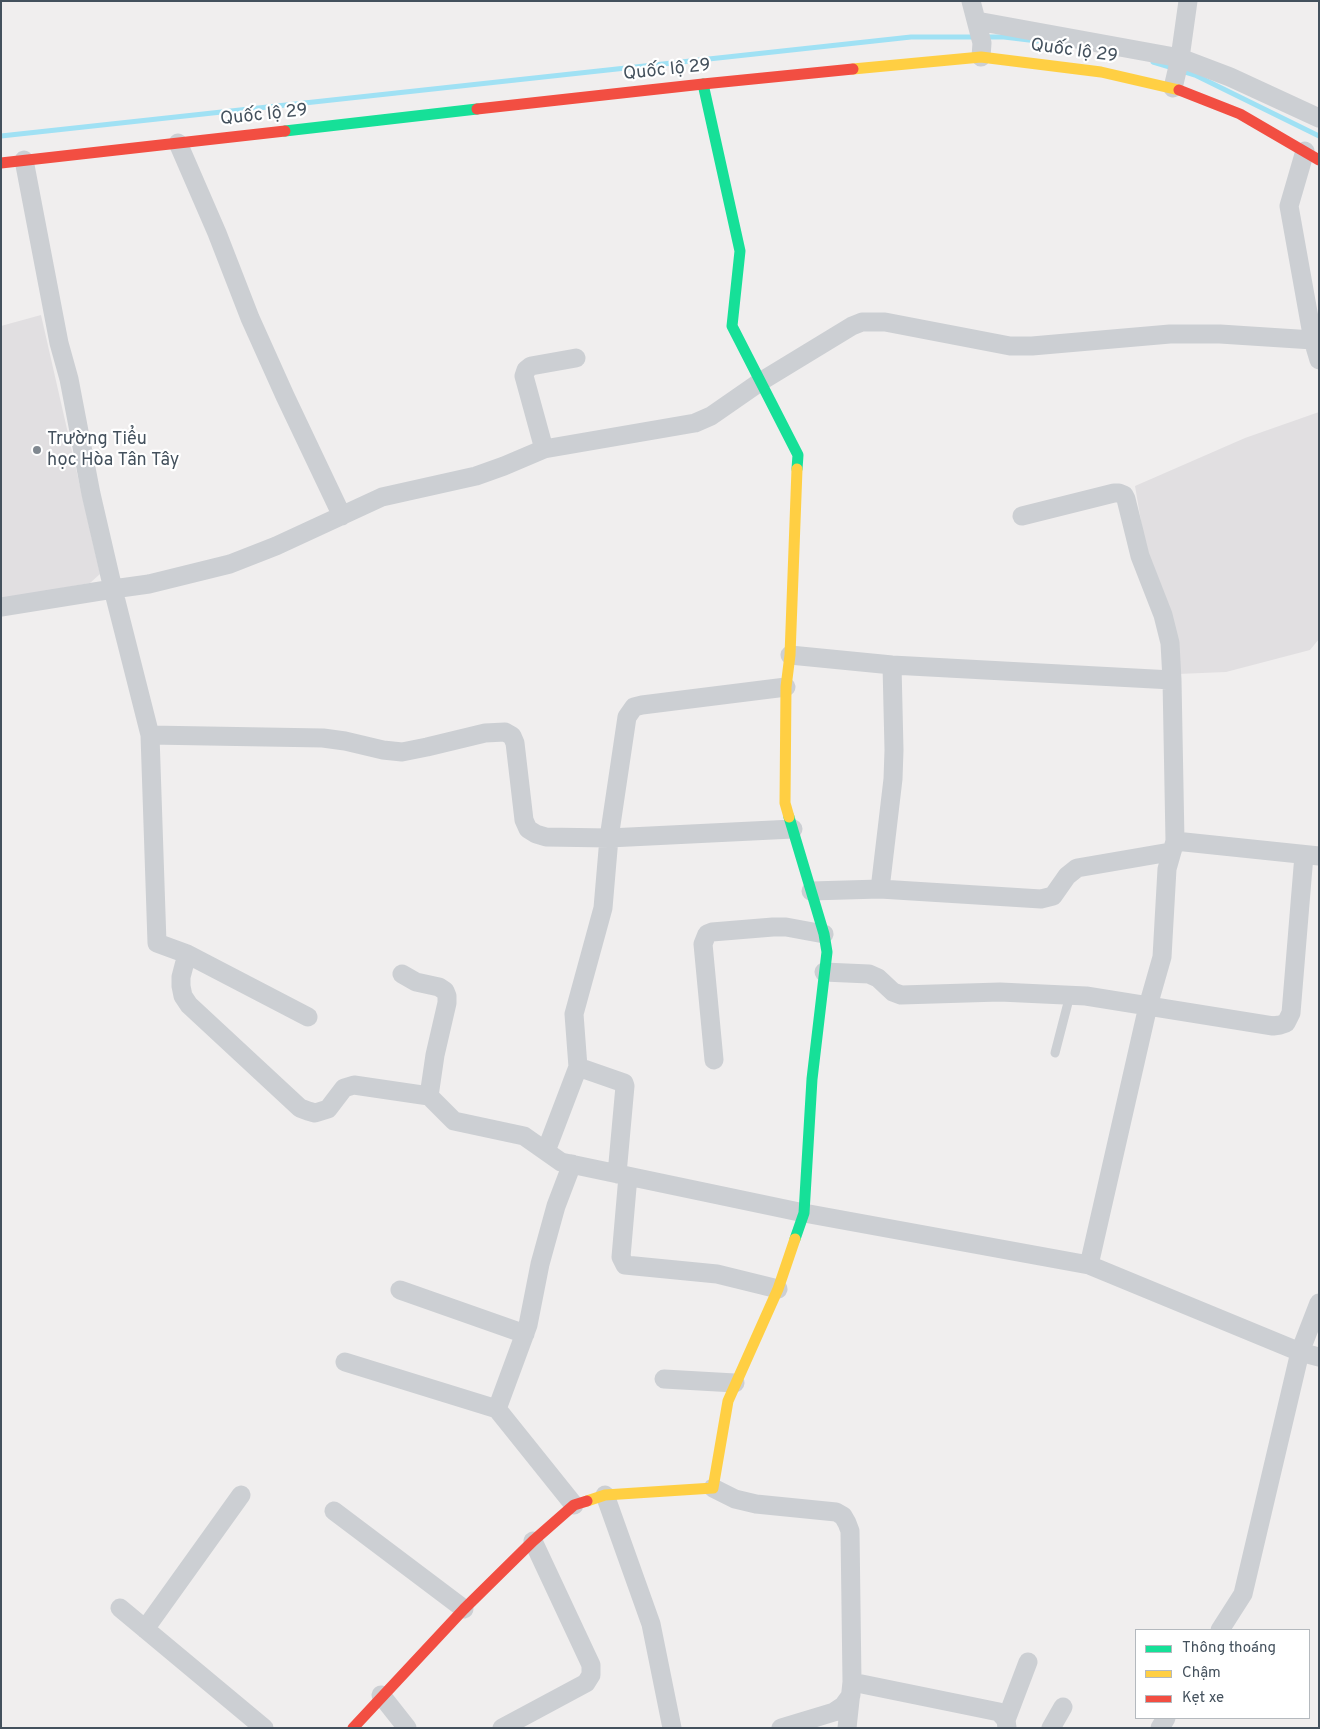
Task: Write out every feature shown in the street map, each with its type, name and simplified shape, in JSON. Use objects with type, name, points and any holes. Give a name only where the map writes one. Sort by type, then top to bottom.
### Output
[{"type":"main road","name":"Quốc lộ 29","points":[[1,163],[703,84],[981,50],[1101,72],[1176,74],[1312,156]]},
{"type":"main road","points":[[353,1728],[464,1609],[533,1541],[574,1505],[605,1495],[713,1488],[728,1402],[778,1289],[804,1213],[812,1079],[827,952],[824,934],[786,803],[786,687],[790,655],[798,455],[732,326],[740,251],[703,84]]},
{"type":"street","points":[[971,1],[977,20],[981,50]]},
{"type":"street","points":[[1176,74],[1188,1]]},
{"type":"street","points":[[977,20],[1176,74],[1230,77],[1319,118]]},
{"type":"street","points":[[178,143],[217,233],[250,318],[342,516]]},
{"type":"street","points":[[1312,156],[1289,206],[1319,360]]},
{"type":"street","points":[[24,160],[59,343],[69,379],[113,590],[150,735],[157,943],[187,954],[308,1017]]},
{"type":"street","points":[[1,608],[149,584],[230,564],[276,546],[382,497],[476,476],[544,449],[695,424],[711,416],[760,382],[852,326],[862,322],[885,322],[1010,346],[1032,346],[1170,334],[1220,334],[1316,339]]},
{"type":"street","points":[[544,449],[524,376],[526,370],[531,366],[576,358]]},
{"type":"street","points":[[1022,516],[1114,493],[1124,495],[1140,556],[1170,643],[1173,847],[1165,884],[1164,942],[1089,1265]]},
{"type":"street","points":[[790,655],[892,666],[1172,680]]},
{"type":"street","points":[[880,889],[893,779],[892,666]]},
{"type":"street","points":[[546,1151],[578,1067],[574,1014],[603,908],[609,838],[627,717],[634,707],[642,705],[786,687]]},
{"type":"street","points":[[150,735],[323,738],[402,752],[427,748],[485,733],[505,732],[512,736],[515,743],[524,820],[528,829],[536,834],[546,837],[609,838],[793,829]]},
{"type":"street","points":[[811,891],[880,889],[1042,899],[1053,896],[1067,876],[1076,868],[1173,847],[1311,856],[1291,1013],[1286,1023],[1273,1026],[1148,1006],[1122,1000],[1070,995],[1000,992],[901,995],[893,992],[878,978],[869,974],[824,972]]},
{"type":"street","points":[[714,1060],[703,944],[707,934],[712,932],[786,927],[824,934]]},
{"type":"street","points":[[187,954],[181,977],[181,986],[183,996],[189,1005],[300,1108],[315,1113],[322,1112],[328,1108],[344,1088],[354,1085],[429,1096],[454,1121],[524,1136],[561,1162],[804,1213],[1089,1265],[1300,1352],[1319,1356]]},
{"type":"street","points":[[402,974],[416,982],[439,987],[445,991],[447,996],[429,1096]]},
{"type":"street","points":[[578,1067],[624,1083],[625,1086],[621,1258],[625,1265],[717,1274],[778,1289]]},
{"type":"street","points":[[498,1410],[528,1325],[540,1264],[556,1206],[572,1164]]},
{"type":"street","points":[[400,1290],[525,1334]]},
{"type":"street","points":[[1221,1629],[1243,1594],[1300,1352],[1319,1303]]},
{"type":"street","points":[[345,1362],[498,1410],[574,1505]]},
{"type":"street","points":[[664,1379],[735,1383]]},
{"type":"street","points":[[713,1488],[735,1499],[756,1504],[836,1512],[843,1516],[847,1523],[850,1531],[852,1689],[847,1728]]},
{"type":"street","points":[[145,1629],[241,1495]]},
{"type":"street","points":[[605,1495],[651,1624],[672,1728]]},
{"type":"street","points":[[334,1511],[464,1609]]},
{"type":"street","points":[[502,1728],[586,1683],[592,1675],[591,1665],[533,1541]]},
{"type":"street","points":[[120,1608],[264,1728]]},
{"type":"street","points":[[1008,1725],[1028,1662]]},
{"type":"street","points":[[852,1689],[999,1712],[1008,1725]]},
{"type":"street","points":[[781,1728],[834,1712],[843,1706],[852,1689]]},
{"type":"street","points":[[381,1696],[407,1728]]},
{"type":"street","points":[[1050,1728],[1063,1707]]},
{"type":"lane","points":[[1055,1053],[1070,995]]},
{"type":"shaded area","name":"Trường Tiểu học Hòa Tân Tây","points":[[41,315],[100,574],[90,583],[1,599],[1,326]]},
{"type":"shaded area","points":[[1319,412],[1319,639],[1310,650],[1226,672],[1178,674],[1146,551],[1135,486],[1245,438]]},
{"type":"waterway","points":[[1,136],[911,37],[977,37]]},
{"type":"waterway","points":[[985,37],[1037,41]]},
{"type":"waterway","points":[[1153,62],[1173,68]]},
{"type":"waterway","points":[[1182,71],[1195,75],[1319,136]]},
{"type":"traffic: fast","points":[[703,84],[740,251],[732,326],[798,455],[797,469]]},
{"type":"traffic: fast","points":[[285,131],[477,109]]},
{"type":"traffic: fast","points":[[789,817],[824,934],[827,952],[812,1079],[804,1213],[795,1239]]},
{"type":"traffic: slow","points":[[853,69],[981,57],[1101,72],[1179,90]]},
{"type":"traffic: slow","points":[[789,817],[785,803],[786,687],[790,655],[797,469]]},
{"type":"traffic: slow","points":[[587,1501],[605,1495],[713,1488],[728,1401],[778,1289],[795,1239]]},
{"type":"traffic: jam","points":[[477,109],[853,69]]},
{"type":"traffic: jam","points":[[1179,90],[1240,114],[1319,160]]},
{"type":"traffic: jam","points":[[1,163],[285,131]]},
{"type":"traffic: jam","points":[[353,1728],[464,1609],[533,1541],[574,1505],[587,1501]]},
{"type":"place","name":"Trường Tiểu học Hòa Tân Tây","points":[[37,450]]}]
